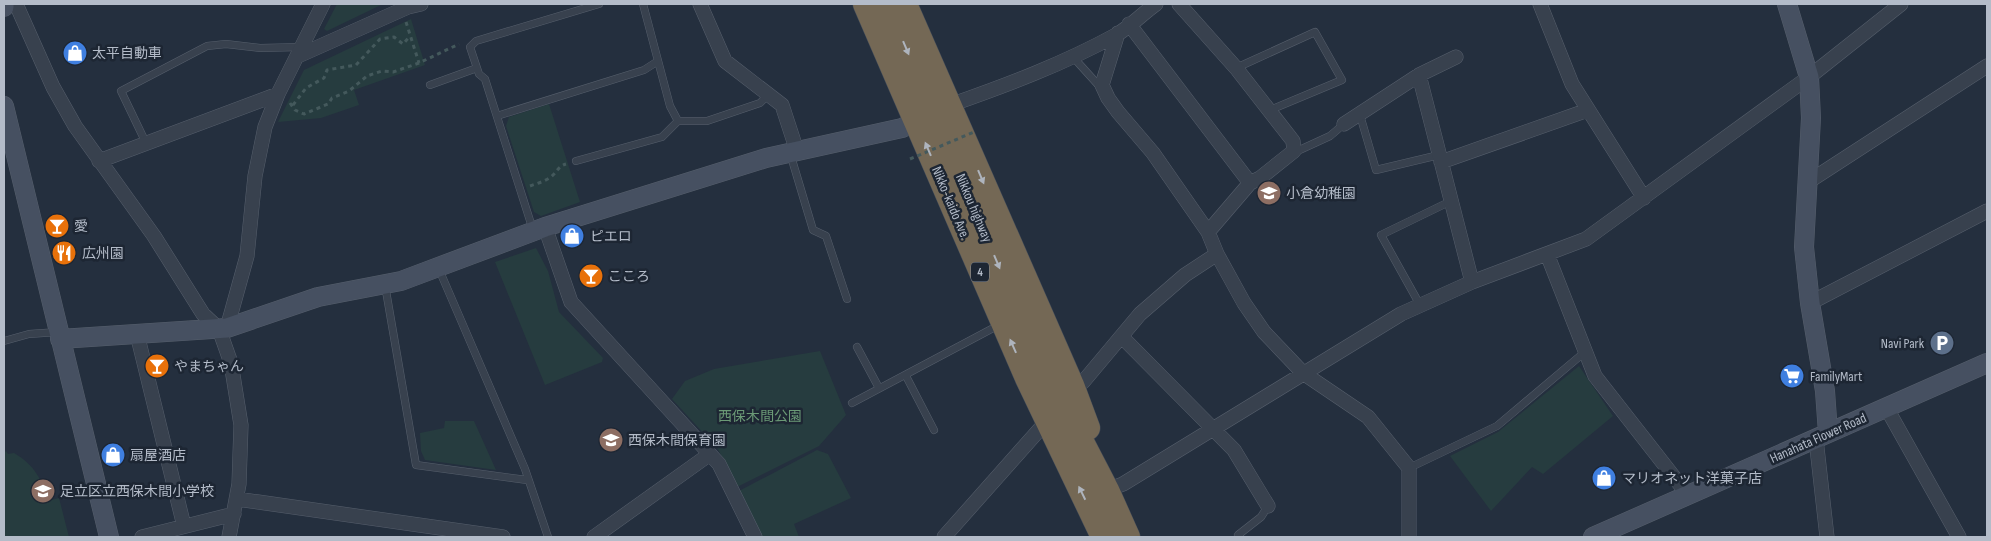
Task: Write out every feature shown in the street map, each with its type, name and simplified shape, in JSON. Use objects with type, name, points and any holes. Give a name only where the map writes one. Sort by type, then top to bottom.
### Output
[{"type":"highway","name":"Nikko-kaido Ave.","points":[[865,4],[1003,324],[1047,422],[1103,537]]},
{"type":"highway","name":"Nikkou highway","points":[[886,4],[1041,363],[1107,490]]},
{"type":"highway","name":"4","points":[[905,4],[1072,386],[1086,420],[1107,490],[1128,537]]},
{"type":"street","points":[[16,4],[53,87],[99,161],[154,236],[203,314],[223,328]]},
{"type":"street","points":[[229,537],[237,499],[241,456],[237,392],[223,328],[247,256],[256,176],[265,127],[282,98],[300,52],[323,4]]},
{"type":"street","points":[[300,52],[408,7],[422,4]]},
{"type":"street","points":[[700,4],[724,61],[782,105],[793,152]]},
{"type":"street","points":[[950,105],[1000,88],[1072,57],[1118,33],[1156,4]]},
{"type":"street","points":[[1179,4],[1236,68],[1293,141],[1294,151],[1260,178],[1250,183],[1208,232]]},
{"type":"street","points":[[1540,4],[1572,84],[1644,198]]},
{"type":"street","points":[[1786,4],[1810,77],[1808,182],[1804,214],[1804,247],[1810,303],[1825,391],[1822,436],[1827,537]]},
{"type":"street","points":[[1107,490],[1123,484],[1211,429],[1420,305],[1472,282],[1586,239],[1810,77],[1902,4]]},
{"type":"street","points":[[1129,24],[1250,183]]},
{"type":"street","points":[[1118,33],[1102,85],[1106,93],[1118,112],[1153,153],[1208,232],[1244,303],[1264,332],[1304,373],[1368,417],[1409,468],[1409,537]]},
{"type":"street","points":[[1344,124],[1419,75],[1456,57]]},
{"type":"street","points":[[1808,182],[1987,66]]},
{"type":"street","points":[[1419,75],[1472,282]]},
{"type":"street","points":[[99,161],[146,143],[282,98]]},
{"type":"street","points":[[4,106],[109,537]]},
{"type":"street","points":[[1440,158],[1588,110]]},
{"type":"street","points":[[59,335],[137,334],[223,328],[318,297],[384,284],[438,267],[539,229],[639,196],[793,152],[902,128],[916,121]]},
{"type":"street","points":[[1810,303],[1987,211]]},
{"type":"street","points":[[539,229],[570,302],[719,464],[754,537]]},
{"type":"street","points":[[1072,386],[1083,382],[1140,314],[1196,267],[1218,254]]},
{"type":"street","points":[[1547,254],[1595,376],[1688,495]]},
{"type":"street","points":[[137,334],[184,526]]},
{"type":"street","points":[[1122,337],[1211,429],[1234,450],[1268,506]]},
{"type":"street","name":"Hanahata Flower Road","points":[[1593,537],[1987,363]]},
{"type":"street","points":[[1886,407],[1959,537]]},
{"type":"street","points":[[944,537],[1047,422]]},
{"type":"street","points":[[594,537],[710,454]]},
{"type":"street","points":[[237,499],[503,537]]},
{"type":"street","points":[[142,537],[234,514]]},
{"type":"lane","points":[[539,229],[520,189],[485,79],[479,74],[470,47],[472,43],[599,4]]},
{"type":"lane","points":[[643,4],[670,106],[678,121]]},
{"type":"lane","points":[[1236,68],[1315,32],[1342,80],[1270,110]]},
{"type":"lane","points":[[146,143],[121,91],[207,46],[226,44],[300,52]]},
{"type":"lane","points":[[1072,57],[1106,93]]},
{"type":"lane","points":[[497,116],[644,70],[658,61]]},
{"type":"lane","points":[[430,85],[477,68]]},
{"type":"lane","points":[[576,161],[662,137],[678,121],[707,121],[760,103],[768,94]]},
{"type":"lane","points":[[1360,115],[1376,170],[1440,158]]},
{"type":"lane","points":[[1291,154],[1330,136],[1344,124]]},
{"type":"lane","points":[[793,152],[813,230],[826,236],[847,299]]},
{"type":"lane","points":[[1420,305],[1381,235],[1451,201]]},
{"type":"lane","points":[[438,267],[525,468],[527,480],[548,537]]},
{"type":"lane","points":[[384,284],[416,465],[527,480]]},
{"type":"lane","points":[[852,403],[1003,324]]},
{"type":"lane","points":[[4,341],[29,334],[59,335]]},
{"type":"lane","points":[[857,347],[879,388]]},
{"type":"lane","points":[[1409,468],[1498,426],[1586,351]]},
{"type":"lane","points":[[906,376],[934,430]]},
{"type":"lane","points":[[1240,537],[1238,535],[1261,517],[1268,506]]},
{"type":"path","points":[[404,17],[419,63]]},
{"type":"path","points":[[293,105],[306,88],[324,78],[328,70],[356,64],[380,38],[394,37],[403,44],[410,36]]},
{"type":"path","points":[[282,98],[293,105],[295,110],[304,114],[328,104],[332,98],[349,91],[366,76],[382,71],[392,72],[435,58],[454,46],[472,43]]},
{"type":"path","points":[[910,159],[974,132]]},
{"type":"path","points":[[520,189],[544,181],[553,175],[560,166],[576,161]]},
{"type":"green space","points":[[337,4],[383,4],[327,31],[324,29]]},
{"type":"green space","points":[[411,19],[425,65],[354,90],[359,105],[321,118],[278,122],[304,70]]},
{"type":"green space","points":[[549,104],[580,202],[541,216],[534,212],[506,126],[509,117]]},
{"type":"green space","points":[[536,248],[548,271],[559,312],[603,358],[602,362],[545,385],[495,262]]},
{"type":"green space","name":"西保木間公園","points":[[820,351],[846,415],[819,446],[737,487],[718,449],[672,399],[685,381],[714,369]]},
{"type":"green space","points":[[1579,366],[1613,416],[1543,474],[1532,467],[1491,511],[1450,456],[1498,432]]},
{"type":"green space","points":[[445,421],[474,421],[496,470],[425,460],[421,451],[420,433],[444,428]]},
{"type":"green space","points":[[817,450],[828,454],[851,498],[794,524],[799,537],[760,537],[737,492]]},
{"type":"green space","points":[[6,451],[8,454],[14,453],[32,468],[51,500],[59,498],[69,537],[4,537],[4,453]]},
{"type":"place","name":"太平自動車","points":[[75,53]]},
{"type":"place","name":"小倉幼稚園","points":[[1269,193]]},
{"type":"place","name":"愛","points":[[57,226]]},
{"type":"place","name":"ピエロ","points":[[572,236]]},
{"type":"place","name":"広州園","points":[[64,253]]},
{"type":"place","name":"こころ","points":[[591,276]]},
{"type":"place","name":"Navi Park","points":[[1942,343]]},
{"type":"place","name":"やまちゃん","points":[[157,366]]},
{"type":"place","name":"FamilyMart","points":[[1792,376]]},
{"type":"place","name":"西保木間保育園","points":[[611,440]]},
{"type":"place","name":"扇屋酒店","points":[[113,455]]},
{"type":"place","name":"マリオネット洋菓子店","points":[[1604,478]]},
{"type":"place","name":"足立区立西保木間小学校","points":[[43,491]]}]
